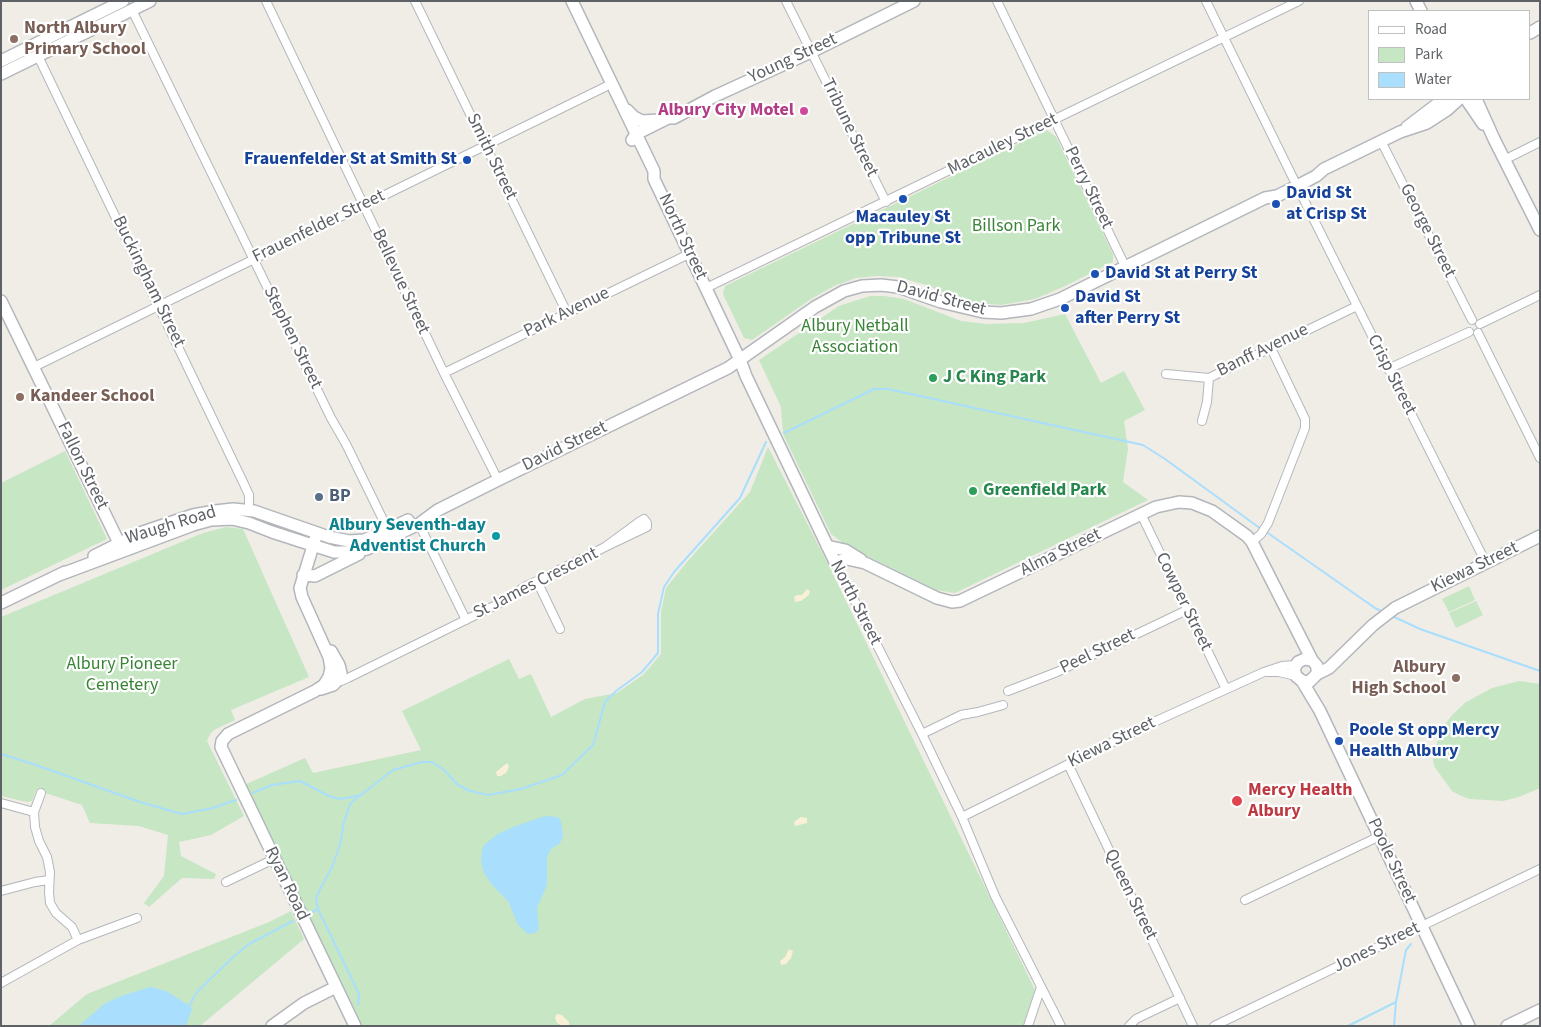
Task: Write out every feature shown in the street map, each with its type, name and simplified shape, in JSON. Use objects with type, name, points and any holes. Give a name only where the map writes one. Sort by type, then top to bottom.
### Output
[{"type":"street","points":[[1,61],[123,1]]},
{"type":"street","points":[[1,74],[150,1]]},
{"type":"street","name":"Bellevue Street","points":[[266,1],[444,373],[498,480]]},
{"type":"street","name":"Smith Street","points":[[415,1],[567,313]]},
{"type":"street","name":"North Street","points":[[563,1],[605,87],[654,171],[654,179],[746,376],[827,546],[922,734],[962,817],[996,896],[1061,1026]]},
{"type":"street","name":"North Street","points":[[572,1],[620,102],[635,139]]},
{"type":"street","name":"Tribune Street","points":[[786,1],[886,202]]},
{"type":"street","name":"Young Street","points":[[635,139],[715,96],[811,52],[914,1]]},
{"type":"street","name":"Perry Street","points":[[997,1],[1126,266]]},
{"type":"street","name":"Crisp Street","points":[[1206,1],[1295,183],[1486,563]]},
{"type":"street","name":"Macauley Street","points":[[706,288],[1299,1]]},
{"type":"street","name":"Stephen Street","points":[[132,10],[331,418],[346,444],[388,530]]},
{"type":"street","name":"Buckingham Street","points":[[38,56],[249,495],[249,511]]},
{"type":"street","name":"Frauenfelder Street","points":[[34,367],[605,87]]},
{"type":"street","name":"David Street","points":[[1404,130],[1443,100]]},
{"type":"street","name":"David Street","points":[[316,533],[340,540],[358,541],[372,537],[412,518],[438,510],[728,368],[814,307],[835,295],[853,288],[881,285],[898,287],[968,309],[984,312],[1001,313],[1031,309],[1052,302],[1265,198],[1277,196],[1295,183],[1316,176],[1324,170],[1404,130],[1420,126],[1437,118],[1458,100]]},
{"type":"street","points":[[1467,100],[1494,139]]},
{"type":"street","points":[[1476,100],[1539,231]]},
{"type":"street","points":[[620,102],[630,114],[642,121],[652,122],[671,118]]},
{"type":"street","name":"George Street","points":[[1381,141],[1472,320]]},
{"type":"street","points":[[1504,160],[1540,142]]},
{"type":"street","name":"Park Avenue","points":[[444,373],[690,253]]},
{"type":"street","points":[[1480,324],[1540,295]]},
{"type":"street","name":"Fallon Street","points":[[1,301],[121,547]]},
{"type":"street","name":"Banff Avenue","points":[[1202,421],[1207,402],[1209,378],[1357,306]]},
{"type":"street","points":[[1469,332],[1467,325],[1472,320],[1476,320],[1481,328],[1478,333]]},
{"type":"street","points":[[1388,369],[1469,332],[1472,334],[1478,333]]},
{"type":"street","points":[[1478,333],[1540,458]]},
{"type":"street","points":[[1271,348],[1301,410],[1305,424],[1304,433],[1267,525],[1257,538],[1295,628],[1306,670]]},
{"type":"street","points":[[1166,374],[1209,378]]},
{"type":"street","name":"Alma Street","points":[[827,546],[845,550],[865,563],[936,598],[944,601],[960,601],[1141,514],[1168,503],[1192,503],[1212,511],[1247,536],[1257,538]]},
{"type":"street","name":"Waugh Road","points":[[121,547],[140,533],[194,515],[233,509],[249,511],[316,533]]},
{"type":"street","name":"David Street","points":[[312,546],[344,553],[371,547],[419,524],[438,510]]},
{"type":"street","name":"Cowper Street","points":[[1141,514],[1226,689]]},
{"type":"street","name":"Waugh Road","points":[[1,603],[121,547],[211,520],[232,519],[249,523],[312,546]]},
{"type":"street","name":"St James Crescent","points":[[222,741],[228,734],[315,691],[333,679],[348,678],[502,602],[537,581],[605,548],[644,519],[647,527]]},
{"type":"street","name":"St James Crescent","points":[[419,524],[466,620]]},
{"type":"street","points":[[316,533],[300,586],[300,593],[316,626],[341,668],[340,676],[333,679]]},
{"type":"street","name":"Kiewa Street","points":[[962,817],[1143,726],[1264,672],[1329,668],[1380,620],[1403,604],[1540,536]]},
{"type":"street","points":[[303,575],[315,576],[371,547]]},
{"type":"street","name":"Alma Street","points":[[835,562],[847,559],[865,563]]},
{"type":"street","points":[[537,581],[560,629]]},
{"type":"street","name":"Peel Street","points":[[1008,691],[1057,672],[1187,610]]},
{"type":"street","name":"Poole Street","points":[[1306,670],[1320,711],[1469,1026]]},
{"type":"street","points":[[922,734],[961,715],[1003,705]]},
{"type":"street","name":"Ryan Road","points":[[222,741],[223,755],[355,1026]]},
{"type":"street","name":"Queen Street","points":[[1068,764],[1193,1026]]},
{"type":"street","points":[[41,793],[34,812],[35,827],[39,842],[47,857],[50,872],[50,903],[56,913],[72,927],[78,940]]},
{"type":"street","points":[[1,803],[34,812]]},
{"type":"street","points":[[1245,900],[1380,836]]},
{"type":"street","points":[[226,882],[274,859]]},
{"type":"street","name":"Jones Street","points":[[1214,1026],[1540,869]]},
{"type":"street","points":[[1,890],[49,880]]},
{"type":"street","points":[[1,983],[78,940],[138,918]]},
{"type":"street","points":[[272,1026],[304,1003],[336,987]]},
{"type":"street","points":[[1028,1026],[1040,987]]},
{"type":"street","points":[[1129,1026],[1136,1019],[1180,998]]},
{"type":"street","name":"Poole Street","points":[[1463,1010],[1477,1026]]},
{"type":"street","points":[[1507,1026],[1540,1010]]},
{"type":"green space","name":"Billson Park","points":[[1047,130],[1056,137],[1113,254],[1113,262],[1035,299],[1001,305],[967,302],[926,285],[898,277],[876,276],[856,278],[834,286],[811,299],[752,340],[744,338],[723,294],[725,286]]},
{"type":"green space","name":"Albury Netball Association","points":[[870,296],[904,299],[961,321],[987,324],[1024,323],[1065,314],[1101,383],[1124,371],[1145,410],[1124,421],[1128,449],[1123,482],[1148,500],[955,593],[936,590],[847,546],[831,534],[783,434],[781,407],[759,360],[839,306]]},
{"type":"green space","points":[[768,447],[829,566],[1035,990],[1023,1026],[362,1026],[244,785],[305,758],[313,773],[421,750],[402,711],[509,659],[519,679],[531,674],[551,717],[585,699],[617,693],[644,674],[661,654],[661,612],[666,588],[750,492]]},
{"type":"green space","points":[[65,451],[107,539],[1,590],[1,483]]},
{"type":"green space","name":"Albury Pioneer Cemetery","points":[[226,527],[243,529],[309,677],[231,710],[235,720],[214,730],[210,734],[207,741],[244,816],[211,835],[179,842],[181,856],[216,874],[214,879],[182,878],[149,907],[144,903],[164,876],[168,835],[139,826],[90,823],[82,805],[36,790],[32,801],[27,802],[1,796],[1,617],[203,533]]},
{"type":"green space","points":[[1469,586],[1475,600],[1449,612],[1442,599]]},
{"type":"green space","points":[[1476,601],[1483,615],[1456,628],[1449,613]]},
{"type":"green space","points":[[1519,681],[1540,684],[1540,788],[1519,797],[1503,801],[1470,799],[1452,791],[1434,766],[1433,759],[1434,750],[1443,727],[1452,715],[1466,702],[1492,688]]},
{"type":"green space","points":[[291,911],[304,939],[200,1026],[49,1026],[87,994],[269,922]]},
{"type":"sand","points":[[807,589],[810,591],[809,595],[801,601],[795,602],[794,597],[802,595]]},
{"type":"sand","points":[[507,763],[509,766],[507,772],[497,776],[496,772]]},
{"type":"sand","points":[[801,817],[807,818],[807,823],[795,826],[795,821]]},
{"type":"sand","points":[[789,949],[793,951],[791,958],[786,964],[781,965],[780,961],[785,957]]},
{"type":"sand","points":[[557,1014],[562,1015],[569,1022],[569,1026],[562,1026],[557,1023],[555,1018]]},
{"type":"water","points":[[545,816],[558,817],[561,821],[563,836],[560,843],[551,849],[547,857],[547,885],[537,908],[539,929],[535,933],[528,934],[518,925],[508,901],[492,885],[484,873],[481,861],[482,850],[484,845],[498,834]]},
{"type":"water","points":[[150,987],[166,991],[190,1006],[192,1009],[186,1026],[79,1026],[104,1004],[121,996]]},
{"type":"waterway","points":[[784,433],[874,389],[888,389],[1143,445],[1261,529]]},
{"type":"waterway","points":[[253,793],[272,785],[300,781],[331,797],[341,799],[361,795],[393,770],[422,762],[432,762],[443,769],[458,785],[470,791],[488,795],[521,789],[562,775],[593,745],[605,702],[616,691],[642,672],[658,653],[658,614],[664,587],[674,572],[740,498],[766,442]]},
{"type":"waterway","points":[[1265,531],[1383,612]]},
{"type":"waterway","points":[[1392,616],[1420,629],[1540,671]]},
{"type":"waterway","points":[[1,754],[140,802],[182,814],[213,808],[236,800]]},
{"type":"waterway","points":[[306,915],[318,909],[316,897],[332,867],[340,845],[344,822],[350,804],[360,795]]},
{"type":"waterway","points":[[318,909],[359,994],[358,1005]]},
{"type":"waterway","points":[[189,1006],[197,992],[249,944],[293,921]]},
{"type":"waterway","points":[[1394,1026],[1396,1002],[1406,950],[1411,944]]},
{"type":"waterway","points":[[1348,1026],[1396,1002]]},
{"type":"place","name":"North Albury Primary School","points":[[14,39]]},
{"type":"place","name":"Albury City Motel","points":[[804,111]]},
{"type":"place","name":"Frauenfelder St at Smith St","points":[[467,160]]},
{"type":"place","name":"Macauley St opp Tribune St","points":[[903,199]]},
{"type":"place","name":"David St at Crisp St","points":[[1276,204]]},
{"type":"place","name":"David St at Perry St","points":[[1095,274]]},
{"type":"place","name":"David St after Perry St","points":[[1065,308]]},
{"type":"place","name":"J C King Park","points":[[933,378]]},
{"type":"place","name":"Kandeer School","points":[[20,397]]},
{"type":"place","name":"Greenfield Park","points":[[973,491]]},
{"type":"place","name":"BP","points":[[319,497]]},
{"type":"place","name":"Albury Seventh-day Adventist Church","points":[[496,536]]},
{"type":"place","name":"Albury High School","points":[[1456,678]]},
{"type":"place","name":"Poole St opp Mercy Health Albury","points":[[1339,741]]},
{"type":"place","name":"Mercy Health Albury","points":[[1237,801]]}]
